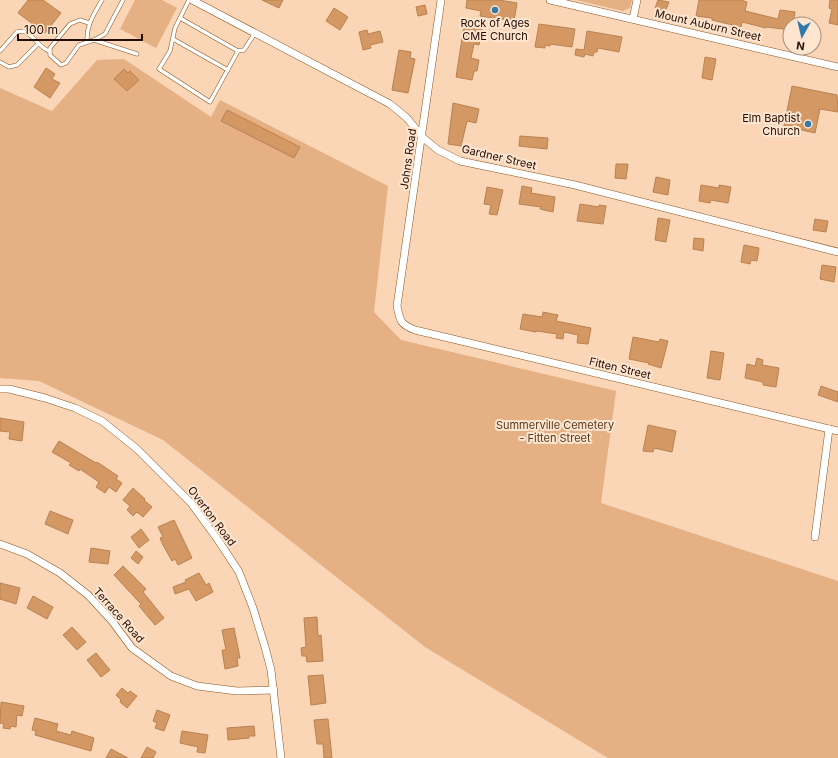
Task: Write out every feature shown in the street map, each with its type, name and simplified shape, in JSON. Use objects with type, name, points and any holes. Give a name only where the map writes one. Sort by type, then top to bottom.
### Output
[{"type":"street","name":"Gardner Street","points":[[190,0],[390,104],[407,118],[422,137],[438,150],[460,161],[575,185],[838,252]]},
{"type":"street","name":"Johns Road","points":[[399,320],[397,306],[441,0]]},
{"type":"street","name":"Mount Auburn Street","points":[[550,0],[633,18],[838,67]]},
{"type":"street","points":[[633,18],[637,0]]},
{"type":"street","name":"Fitten Street","points":[[399,320],[406,326],[415,330],[838,431]]},
{"type":"street","name":"Overton Road","points":[[0,389],[9,389],[45,398],[75,408],[102,421],[137,449],[191,503],[239,572],[265,647],[271,670],[281,758]]},
{"type":"street","points":[[814,537],[829,429]]},
{"type":"street","name":"Terrace Road","points":[[0,544],[27,554],[60,573],[88,595],[112,622],[132,648],[171,676],[197,686],[237,691],[274,690]]},
{"type":"lane","points":[[87,42],[89,23],[102,0]]},
{"type":"lane","points":[[0,52],[17,32],[21,30],[29,33],[38,44],[49,52],[54,59],[61,65],[64,65],[79,45],[94,40],[105,34],[123,0]]},
{"type":"lane","points":[[190,0],[175,28],[170,51],[158,69],[210,102],[238,51]]},
{"type":"lane","points":[[180,18],[238,51],[244,50],[254,34]]},
{"type":"lane","points":[[49,52],[53,44],[70,24],[80,20],[89,23]]},
{"type":"lane","points":[[173,38],[228,70]]},
{"type":"lane","points":[[94,40],[137,54]]},
{"type":"lane","points":[[0,62],[9,67],[14,67],[18,65],[38,44]]},
{"type":"green space","points":[[135,0],[162,0],[177,8],[156,48],[120,29]]},
{"type":"green space","points":[[576,0],[632,0],[630,8],[623,11]]},
{"type":"green space","name":"Summerville Cemetery - Fitten Street","points":[[124,59],[211,117],[220,100],[388,186],[374,312],[401,340],[616,391],[601,503],[838,581],[838,758],[608,758],[425,647],[163,440],[39,381],[0,378],[0,88],[52,111],[97,60]]},
{"type":"building","points":[[28,0],[43,0],[61,13],[45,33],[18,13]]},
{"type":"building","points":[[262,0],[283,0],[279,8]]},
{"type":"building","name":"Rock of Ages CME Church","points":[[467,0],[499,0],[517,3],[514,21],[480,16],[481,11],[466,8]]},
{"type":"building","points":[[658,0],[669,2],[665,12],[655,8]]},
{"type":"building","points":[[699,0],[740,0],[747,2],[745,11],[778,19],[780,10],[795,12],[794,16],[782,16],[782,29],[766,28],[742,22],[741,27],[712,20],[712,18],[696,16]]},
{"type":"building","points":[[830,0],[838,0],[838,25],[829,23],[832,9],[829,8]]},
{"type":"building","points":[[425,5],[427,14],[418,16],[416,7]]},
{"type":"building","points":[[334,8],[348,17],[340,30],[326,21]]},
{"type":"building","points":[[539,24],[575,29],[572,47],[550,44],[550,46],[545,45],[545,48],[535,47]]},
{"type":"building","points":[[464,26],[482,29],[479,45],[474,44],[471,58],[479,60],[477,71],[474,71],[472,80],[456,77]]},
{"type":"building","points":[[367,30],[368,34],[380,31],[383,42],[370,45],[371,48],[363,50],[359,32]]},
{"type":"building","points":[[587,31],[622,37],[619,52],[598,48],[597,52],[594,52],[593,56],[585,54],[584,57],[575,55],[576,49],[584,50]]},
{"type":"building","points":[[399,50],[411,52],[410,58],[415,59],[408,93],[392,90]]},
{"type":"building","points":[[705,57],[716,59],[712,80],[702,78]]},
{"type":"building","points":[[46,68],[55,74],[52,79],[60,83],[50,98],[34,87]]},
{"type":"building","points":[[124,69],[128,73],[130,71],[139,80],[127,91],[114,79]]},
{"type":"building","points":[[792,86],[837,95],[838,112],[820,109],[815,133],[784,126]]},
{"type":"building","points":[[453,103],[479,109],[476,123],[467,121],[461,146],[448,144]]},
{"type":"building","points":[[227,110],[300,147],[294,158],[221,121]]},
{"type":"building","points":[[520,136],[548,138],[547,149],[519,146]]},
{"type":"building","points":[[616,164],[628,164],[626,179],[615,178]]},
{"type":"building","points":[[656,177],[670,180],[668,195],[653,192]]},
{"type":"building","points":[[701,185],[719,188],[719,185],[731,187],[728,203],[711,200],[710,203],[699,201]]},
{"type":"building","points":[[522,186],[532,188],[531,193],[555,197],[553,212],[540,209],[541,207],[519,204]]},
{"type":"building","points":[[487,187],[503,190],[497,215],[489,214],[491,205],[484,204]]},
{"type":"building","points":[[580,204],[599,207],[599,205],[606,206],[603,224],[577,221]]},
{"type":"building","points":[[658,218],[670,220],[666,242],[655,240]]},
{"type":"building","points":[[815,219],[828,221],[826,232],[813,230]]},
{"type":"building","points":[[694,238],[704,239],[703,251],[693,249]]},
{"type":"building","points":[[744,245],[759,248],[757,261],[751,260],[750,264],[741,262]]},
{"type":"building","points":[[822,265],[836,267],[834,282],[820,279]]},
{"type":"building","points":[[543,312],[558,315],[556,321],[591,328],[588,344],[577,343],[578,335],[564,332],[563,339],[556,338],[557,334],[520,329],[523,314],[542,317]]},
{"type":"building","points":[[633,337],[659,342],[660,339],[668,341],[661,368],[648,364],[649,363],[629,359]]},
{"type":"building","points":[[711,351],[724,353],[720,380],[707,378]]},
{"type":"building","points":[[757,358],[763,360],[762,365],[779,368],[776,387],[763,385],[763,382],[745,378],[747,364],[755,366]]},
{"type":"building","points":[[821,386],[838,392],[838,402],[818,395]]},
{"type":"building","points":[[0,418],[24,422],[22,441],[9,439],[10,432],[0,431]]},
{"type":"building","points":[[648,425],[676,431],[672,452],[654,448],[653,452],[643,451]]},
{"type":"building","points":[[59,441],[96,463],[97,462],[118,476],[116,479],[122,483],[116,492],[109,487],[105,493],[96,487],[99,482],[80,469],[79,471],[69,465],[71,463],[52,452]]},
{"type":"building","points":[[133,488],[152,507],[143,517],[137,512],[133,516],[127,510],[130,506],[123,500]]},
{"type":"building","points":[[50,511],[73,520],[68,534],[45,524]]},
{"type":"building","points":[[174,520],[192,558],[178,565],[175,559],[172,561],[163,545],[160,538],[163,537],[158,527]]},
{"type":"building","points":[[141,529],[149,540],[139,548],[131,537]]},
{"type":"building","points":[[91,548],[110,551],[108,564],[89,562]]},
{"type":"building","points":[[136,551],[143,557],[138,564],[131,558]]},
{"type":"building","points":[[123,566],[146,589],[143,592],[164,618],[155,625],[139,606],[141,604],[114,575]]},
{"type":"building","points":[[199,573],[206,585],[209,583],[213,592],[196,601],[189,589],[175,594],[173,587],[186,582],[185,580]]},
{"type":"building","points":[[0,583],[20,588],[16,604],[0,599]]},
{"type":"building","points":[[33,596],[53,607],[47,619],[27,608]]},
{"type":"building","points":[[317,617],[318,636],[321,635],[323,661],[307,662],[306,656],[302,656],[301,648],[306,647],[304,618]]},
{"type":"building","points":[[72,627],[86,642],[77,650],[63,635]]},
{"type":"building","points":[[234,628],[240,658],[237,658],[238,666],[225,669],[222,650],[226,650],[222,630]]},
{"type":"building","points":[[96,653],[110,670],[101,677],[87,660]]},
{"type":"building","points":[[323,675],[326,703],[311,705],[308,676]]},
{"type":"building","points":[[122,688],[128,693],[130,691],[137,696],[127,708],[120,702],[121,700],[116,695]]},
{"type":"building","points":[[1,702],[24,706],[22,716],[17,715],[16,727],[11,726],[10,729],[3,728],[4,724],[0,723]]},
{"type":"building","points":[[157,710],[170,715],[164,731],[155,728],[157,723],[153,721]]},
{"type":"building","points":[[35,718],[58,724],[56,731],[71,735],[72,731],[94,738],[91,751],[35,735],[36,731],[32,730]]},
{"type":"building","points":[[328,719],[332,758],[324,758],[323,744],[317,744],[314,720]]},
{"type":"building","points":[[254,726],[255,736],[228,740],[227,728]]},
{"type":"building","points":[[182,731],[208,735],[205,753],[197,752],[198,747],[180,743]]},
{"type":"building","points":[[147,747],[156,752],[153,758],[141,758]]},
{"type":"building","points":[[111,749],[128,758],[106,758]]},
{"type":"place","name":"Rock of Ages CME Church","points":[[495,10]]},
{"type":"place","name":"Elm Baptist Church","points":[[808,124]]}]
